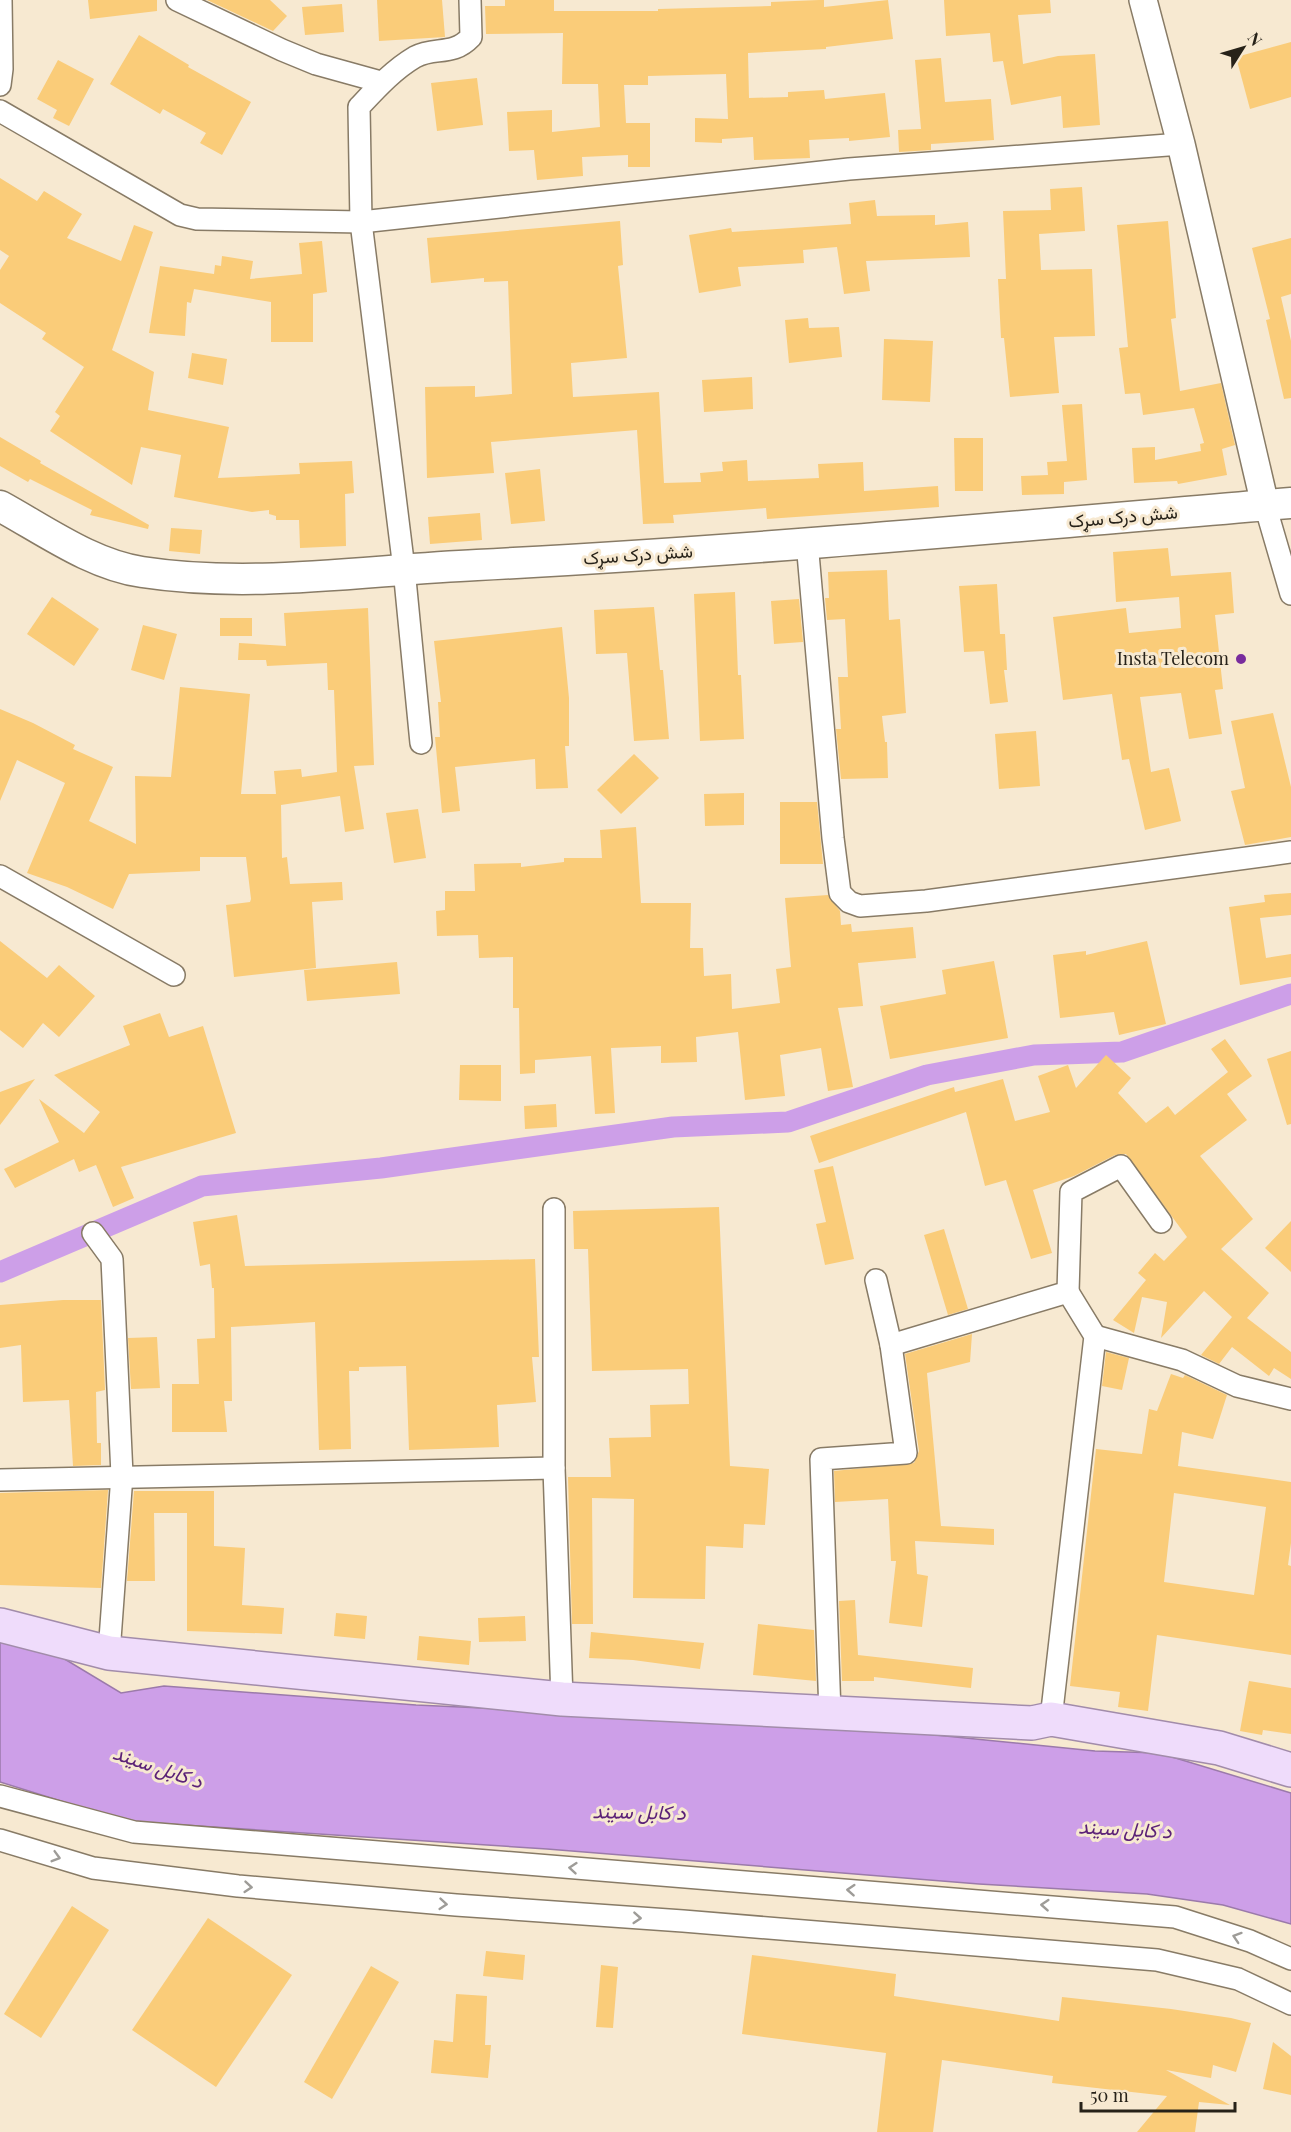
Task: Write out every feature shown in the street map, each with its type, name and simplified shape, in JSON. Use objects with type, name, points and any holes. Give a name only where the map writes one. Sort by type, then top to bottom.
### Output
[{"type":"main road","name":"شش درک سړک","points":[[0,506],[93,557],[140,572],[216,578],[309,578],[404,569],[597,559],[1278,504]]},
{"type":"main road","points":[[0,1625],[109,1653],[562,1699],[1032,1723],[1051,1719],[1219,1748],[1291,1770]]},
{"type":"street","points":[[0,85],[1,0]]},
{"type":"street","points":[[177,0],[316,64],[381,82]]},
{"type":"street","points":[[421,742],[404,569],[361,222],[359,107],[381,82],[417,56],[462,48],[471,38],[470,0]]},
{"type":"street","points":[[1143,0],[1278,504],[1291,594]]},
{"type":"street","points":[[0,111],[180,215],[197,219],[361,222],[849,169],[1181,144]]},
{"type":"street","points":[[807,542],[833,838],[840,893],[849,902],[860,906],[926,901],[1291,852]]},
{"type":"street","points":[[0,876],[174,975]]},
{"type":"street","points":[[1051,1719],[1095,1336],[1068,1292],[1071,1192],[1121,1166],[1161,1222]]},
{"type":"street","points":[[554,1209],[554,1468],[562,1699]]},
{"type":"street","points":[[93,1233],[112,1259],[122,1475],[109,1653]]},
{"type":"street","points":[[830,1713],[821,1459],[906,1453],[891,1345],[876,1280]]},
{"type":"street","points":[[891,1345],[1068,1292]]},
{"type":"street","points":[[1095,1336],[1182,1360],[1237,1386],[1291,1399]]},
{"type":"street","points":[[0,1480],[122,1475],[554,1468]]},
{"type":"street","points":[[0,1796],[134,1832],[1175,1917],[1250,1941],[1291,1959]]},
{"type":"street","points":[[0,1840],[93,1868],[238,1886],[1157,1960],[1238,1979],[1291,2004]]},
{"type":"water","name":"د کابل سيند","points":[[0,1635],[53,1652],[121,1693],[164,1686],[416,1705],[815,1723],[1095,1751],[1159,1753],[1291,1793],[1291,1924],[1223,1905],[1147,1894],[979,1884],[547,1849],[138,1822],[0,1782]]},
{"type":"building","points":[[88,0],[157,0],[157,11],[90,19]]},
{"type":"building","points":[[207,0],[270,0],[287,16],[273,31]]},
{"type":"building","points":[[377,0],[442,0],[445,37],[379,41]]},
{"type":"building","points":[[505,0],[554,0],[554,11],[658,11],[658,9],[771,6],[771,2],[819,0],[824,0],[824,7],[888,0],[893,39],[826,47],[826,49],[748,53],[749,98],[788,97],[788,92],[824,90],[825,99],[885,93],[890,137],[849,141],[849,138],[809,140],[810,158],[754,160],[753,137],[722,139],[722,143],[695,142],[695,118],[728,119],[726,74],[648,76],[648,85],[624,85],[626,123],[650,123],[650,167],[628,167],[628,155],[582,157],[583,176],[537,180],[534,150],[509,151],[507,112],[552,110],[552,132],[600,127],[598,84],[562,84],[563,33],[486,34],[485,6],[505,6]]},
{"type":"building","points":[[944,0],[1050,0],[1051,13],[1018,15],[1023,64],[1058,56],[1095,54],[1100,125],[1063,128],[1061,96],[1011,105],[1003,61],[993,62],[990,33],[946,36]]},
{"type":"building","points":[[342,4],[344,32],[305,35],[302,7]]},
{"type":"building","points":[[139,35],[189,65],[188,67],[251,102],[222,155],[200,143],[206,133],[163,109],[160,114],[110,84]]},
{"type":"building","points":[[1291,42],[1291,97],[1250,109],[1236,57]]},
{"type":"building","points":[[941,58],[945,102],[991,99],[994,140],[931,144],[931,150],[899,152],[898,130],[921,129],[915,60]]},
{"type":"building","points":[[58,60],[94,79],[69,126],[53,118],[57,110],[37,99]]},
{"type":"building","points":[[477,78],[483,125],[437,131],[431,83]]},
{"type":"building","points":[[0,178],[37,201],[44,191],[82,214],[67,238],[121,261],[134,225],[153,232],[112,350],[154,372],[148,410],[229,427],[218,478],[300,474],[299,463],[352,461],[354,493],[345,494],[346,546],[300,548],[299,520],[276,520],[276,516],[269,514],[269,510],[252,512],[174,497],[181,455],[141,447],[132,485],[50,431],[60,416],[55,412],[84,367],[42,339],[46,333],[0,303],[0,270],[9,256],[0,250]]},
{"type":"building","points":[[1082,187],[1085,231],[1039,234],[1041,270],[1092,269],[1095,336],[1054,337],[1059,393],[1010,397],[1004,338],[1001,338],[998,279],[1006,279],[1003,211],[1051,210],[1050,189]]},
{"type":"building","points":[[875,200],[877,216],[935,215],[935,225],[968,222],[970,257],[866,261],[870,291],[844,294],[837,247],[803,250],[804,263],[738,267],[741,286],[699,293],[689,235],[731,228],[732,232],[851,224],[849,203]]},
{"type":"building","points":[[620,221],[623,265],[618,266],[627,358],[571,363],[573,397],[659,392],[664,483],[701,482],[700,473],[723,471],[722,462],[747,460],[748,481],[819,478],[818,464],[863,462],[864,491],[938,486],[939,507],[767,519],[766,508],[673,515],[674,523],[643,524],[637,430],[491,442],[494,473],[427,478],[425,387],[475,386],[475,397],[512,394],[508,281],[484,282],[484,278],[431,283],[427,238]]},
{"type":"building","points":[[1168,221],[1176,318],[1171,319],[1180,391],[1221,383],[1235,445],[1222,449],[1227,475],[1178,484],[1177,481],[1134,483],[1132,448],[1155,447],[1155,460],[1201,451],[1200,444],[1204,443],[1194,408],[1143,415],[1140,393],[1125,394],[1119,348],[1128,347],[1117,225]]},
{"type":"building","points":[[1291,238],[1291,294],[1281,297],[1291,341],[1291,398],[1284,399],[1266,320],[1270,319],[1252,248]]},
{"type":"building","points":[[322,241],[327,292],[313,294],[313,342],[271,342],[271,302],[194,289],[191,303],[187,302],[185,336],[149,333],[160,266],[214,274],[215,265],[221,266],[222,256],[253,261],[250,279],[302,274],[299,243]]},
{"type":"building","points":[[808,318],[809,328],[839,327],[842,357],[789,363],[785,320]]},
{"type":"building","points":[[884,339],[933,341],[930,402],[882,400]]},
{"type":"building","points":[[192,353],[227,359],[223,385],[188,378]]},
{"type":"building","points":[[752,377],[753,409],[704,412],[702,380]]},
{"type":"building","points":[[1082,404],[1087,480],[1064,482],[1064,494],[1022,495],[1021,476],[1048,475],[1047,462],[1067,461],[1062,405]]},
{"type":"building","points":[[0,437],[41,461],[40,463],[149,525],[148,529],[90,515],[92,510],[30,479],[28,482],[0,466]]},
{"type":"building","points":[[954,438],[983,438],[983,491],[955,491]]},
{"type":"building","points":[[540,469],[545,521],[511,524],[505,473]]},
{"type":"building","points":[[480,513],[482,540],[430,544],[428,517]]},
{"type":"building","points":[[171,528],[202,530],[200,554],[169,551]]},
{"type":"building","points":[[1168,548],[1171,576],[1231,572],[1234,613],[1215,615],[1223,689],[1215,690],[1222,734],[1189,739],[1181,693],[1140,697],[1151,772],[1169,768],[1181,821],[1145,830],[1129,759],[1122,760],[1112,694],[1063,700],[1053,617],[1126,608],[1129,633],[1181,628],[1179,597],[1116,602],[1113,552]]},
{"type":"building","points":[[887,570],[889,620],[900,619],[906,713],[882,716],[885,742],[887,742],[888,778],[841,779],[836,729],[841,729],[838,677],[848,677],[845,619],[827,620],[825,598],[829,598],[828,572]]},
{"type":"building","points":[[997,584],[1000,634],[1005,634],[1007,670],[1004,670],[1008,702],[990,704],[984,651],[964,652],[959,586]]},
{"type":"building","points":[[735,592],[738,675],[741,675],[744,739],[700,741],[694,594]]},
{"type":"building","points":[[52,597],[99,629],[74,666],[27,634]]},
{"type":"building","points":[[799,599],[803,642],[774,644],[771,601]]},
{"type":"building","points":[[654,607],[660,670],[663,670],[669,739],[634,741],[627,653],[596,654],[594,610]]},
{"type":"building","points":[[368,608],[374,765],[354,766],[364,829],[345,832],[340,796],[281,805],[282,858],[287,857],[290,884],[342,882],[343,900],[312,902],[316,968],[234,977],[226,905],[250,902],[246,857],[200,857],[200,871],[129,874],[113,909],[67,887],[27,873],[65,783],[17,760],[0,801],[0,709],[33,723],[75,745],[73,749],[113,767],[89,821],[136,844],[135,776],[171,777],[180,687],[250,694],[241,794],[276,794],[274,771],[301,769],[302,777],[337,772],[334,690],[328,690],[327,663],[267,666],[266,660],[238,660],[239,643],[286,646],[284,613]]},
{"type":"building","points":[[220,618],[252,618],[252,636],[220,636]]},
{"type":"building","points":[[143,625],[177,634],[164,680],[131,670]]},
{"type":"building","points":[[562,627],[569,698],[569,746],[565,746],[568,788],[536,789],[535,759],[455,767],[460,811],[442,813],[435,737],[440,737],[438,702],[441,702],[434,641]]},
{"type":"building","points":[[1273,713],[1291,787],[1291,837],[1245,845],[1231,791],[1245,788],[1231,721]]},
{"type":"building","points":[[1036,731],[1040,786],[999,789],[995,734]]},
{"type":"building","points":[[634,754],[659,778],[621,814],[597,790]]},
{"type":"building","points":[[744,793],[744,825],[705,826],[704,794]]},
{"type":"building","points":[[780,802],[817,802],[823,864],[780,864]]},
{"type":"building","points":[[418,809],[426,858],[394,863],[386,813]]},
{"type":"building","points":[[636,827],[641,903],[691,903],[690,948],[703,948],[704,976],[731,974],[732,1009],[780,1003],[776,969],[791,967],[785,898],[828,895],[840,911],[841,925],[851,924],[852,932],[913,927],[916,958],[858,963],[863,1006],[838,1008],[853,1087],[828,1091],[821,1048],[780,1055],[785,1096],[745,1100],[738,1032],[696,1037],[697,1062],[661,1063],[661,1046],[611,1048],[615,1113],[595,1114],[591,1056],[535,1060],[535,1073],[520,1074],[519,1008],[513,1008],[513,957],[479,958],[478,935],[437,936],[436,911],[445,910],[445,891],[475,891],[474,864],[521,863],[521,867],[564,862],[564,858],[602,858],[600,830]]},
{"type":"building","points":[[1291,893],[1291,915],[1260,918],[1266,958],[1291,954],[1291,977],[1240,985],[1229,907],[1265,902],[1264,895]]},
{"type":"building","points":[[0,941],[47,978],[59,965],[95,996],[59,1037],[43,1023],[23,1048],[0,1030]]},
{"type":"building","points":[[1147,941],[1166,1024],[1119,1035],[1114,1012],[1060,1018],[1053,955],[1086,951],[1086,955]]},
{"type":"building","points":[[994,961],[1008,1038],[890,1059],[880,1006],[946,994],[942,970]]},
{"type":"building","points":[[397,962],[400,994],[307,1001],[304,970]]},
{"type":"building","points":[[160,1013],[169,1037],[203,1026],[236,1133],[121,1167],[134,1198],[113,1207],[96,1165],[79,1172],[74,1159],[15,1188],[4,1169],[59,1142],[39,1099],[84,1133],[100,1112],[54,1075],[130,1045],[123,1026]]},
{"type":"building","points":[[1225,1039],[1252,1076],[1227,1094],[1247,1120],[1200,1156],[1253,1219],[1221,1249],[1269,1293],[1247,1318],[1291,1352],[1291,1379],[1274,1368],[1269,1376],[1232,1347],[1219,1364],[1201,1355],[1232,1317],[1204,1291],[1161,1338],[1167,1302],[1142,1297],[1134,1333],[1113,1320],[1146,1280],[1138,1273],[1155,1253],[1164,1261],[1187,1237],[1126,1154],[1115,1155],[1074,1176],[1033,1190],[1052,1253],[1031,1259],[1006,1180],[985,1186],[966,1112],[819,1163],[810,1136],[954,1087],[955,1092],[1003,1079],[1015,1121],[1050,1112],[1038,1076],[1068,1065],[1076,1088],[1106,1055],[1131,1078],[1118,1093],[1146,1123],[1168,1106],[1175,1115],[1228,1072],[1211,1049]]},
{"type":"building","points":[[1291,1051],[1291,1124],[1287,1125],[1267,1059]]},
{"type":"building","points":[[460,1065],[501,1065],[501,1101],[459,1100]]},
{"type":"building","points":[[35,1079],[0,1125],[0,1092]]},
{"type":"building","points":[[556,1104],[557,1127],[525,1129],[524,1106]]},
{"type":"building","points":[[833,1166],[854,1259],[825,1265],[816,1224],[826,1222],[814,1170]]},
{"type":"building","points":[[719,1207],[730,1466],[769,1469],[765,1525],[744,1524],[743,1548],[706,1546],[705,1599],[633,1598],[634,1499],[592,1498],[593,1624],[572,1624],[568,1477],[611,1477],[609,1438],[651,1437],[650,1405],[689,1404],[688,1369],[592,1371],[588,1249],[574,1249],[573,1211]]},
{"type":"building","points":[[237,1215],[245,1266],[535,1259],[539,1357],[532,1357],[536,1402],[497,1405],[499,1447],[409,1450],[406,1366],[359,1367],[359,1371],[349,1371],[351,1449],[319,1450],[315,1322],[231,1327],[232,1401],[224,1401],[227,1432],[172,1432],[172,1384],[199,1384],[197,1339],[215,1338],[214,1288],[212,1288],[210,1264],[200,1266],[193,1222]]},
{"type":"building","points":[[1291,1221],[1291,1272],[1265,1248]]},
{"type":"building","points":[[944,1229],[968,1309],[948,1315],[924,1235]]},
{"type":"building","points":[[63,1300],[101,1300],[105,1390],[96,1392],[97,1443],[101,1443],[101,1465],[73,1466],[69,1400],[23,1402],[21,1345],[0,1348],[0,1305]]},
{"type":"building","points":[[972,1334],[970,1362],[927,1373],[941,1526],[994,1529],[994,1545],[915,1541],[917,1574],[928,1576],[922,1627],[889,1623],[896,1561],[891,1561],[888,1499],[835,1502],[834,1471],[914,1463],[919,1451],[905,1354]]},
{"type":"building","points":[[157,1337],[160,1388],[131,1389],[128,1338]]},
{"type":"building","points":[[1106,1352],[1129,1358],[1122,1390],[1102,1386]]},
{"type":"building","points":[[1171,1374],[1183,1378],[1185,1375],[1227,1395],[1213,1439],[1182,1432],[1178,1466],[1291,1482],[1291,1543],[1288,1565],[1291,1566],[1291,1655],[1157,1635],[1148,1711],[1118,1707],[1120,1692],[1070,1686],[1096,1449],[1142,1454],[1149,1409],[1157,1411]],"holes":[[[1174,1493],[1266,1507],[1254,1595],[1164,1582]]]},
{"type":"building","points":[[108,1490],[101,1588],[0,1585],[0,1493]]},
{"type":"building","points":[[134,1491],[214,1491],[214,1546],[245,1548],[242,1605],[284,1608],[282,1634],[187,1631],[187,1513],[154,1513],[155,1581],[127,1581]]},
{"type":"building","points":[[855,1600],[858,1655],[973,1668],[971,1688],[874,1677],[874,1681],[842,1681],[839,1601]]},
{"type":"building","points":[[336,1613],[367,1616],[365,1639],[334,1636]]},
{"type":"building","points":[[525,1616],[526,1641],[479,1642],[478,1618]]},
{"type":"building","points":[[758,1624],[814,1630],[816,1681],[753,1675]]},
{"type":"building","points":[[591,1632],[704,1643],[700,1669],[633,1660],[589,1658]]},
{"type":"building","points":[[419,1636],[471,1641],[469,1665],[417,1660]]},
{"type":"building","points":[[1249,1681],[1291,1688],[1291,1734],[1263,1730],[1262,1735],[1240,1731]]},
{"type":"building","points":[[72,1906],[109,1930],[41,2038],[4,2014]]},
{"type":"building","points":[[208,1918],[292,1975],[216,2087],[132,2030]]},
{"type":"building","points":[[486,1951],[525,1955],[523,1980],[483,1976]]},
{"type":"building","points":[[752,1955],[896,1974],[894,1996],[1059,2021],[1062,1997],[1171,2009],[1251,2023],[1236,2072],[1213,2065],[1211,2078],[1166,2070],[1230,2105],[1199,2102],[1195,2132],[1137,2132],[1167,2096],[1052,2083],[1053,2076],[942,2060],[933,2132],[877,2132],[886,2053],[742,2034]]},
{"type":"building","points":[[601,1965],[618,1967],[613,2028],[596,2027]]},
{"type":"building","points":[[371,1966],[399,1982],[332,2099],[304,2082]]},
{"type":"building","points":[[456,1994],[487,1996],[485,2045],[491,2045],[488,2078],[431,2073],[434,2040],[453,2042]]},
{"type":"building","points":[[1273,2042],[1291,2056],[1291,2095],[1263,2089]]},
{"type":"waterway","points":[[0,1272],[202,1186],[381,1168],[673,1127],[788,1122],[927,1075],[1034,1055],[1122,1052],[1291,994]]},
{"type":"place","name":"Insta Telecom","points":[[1241,659]]}]
